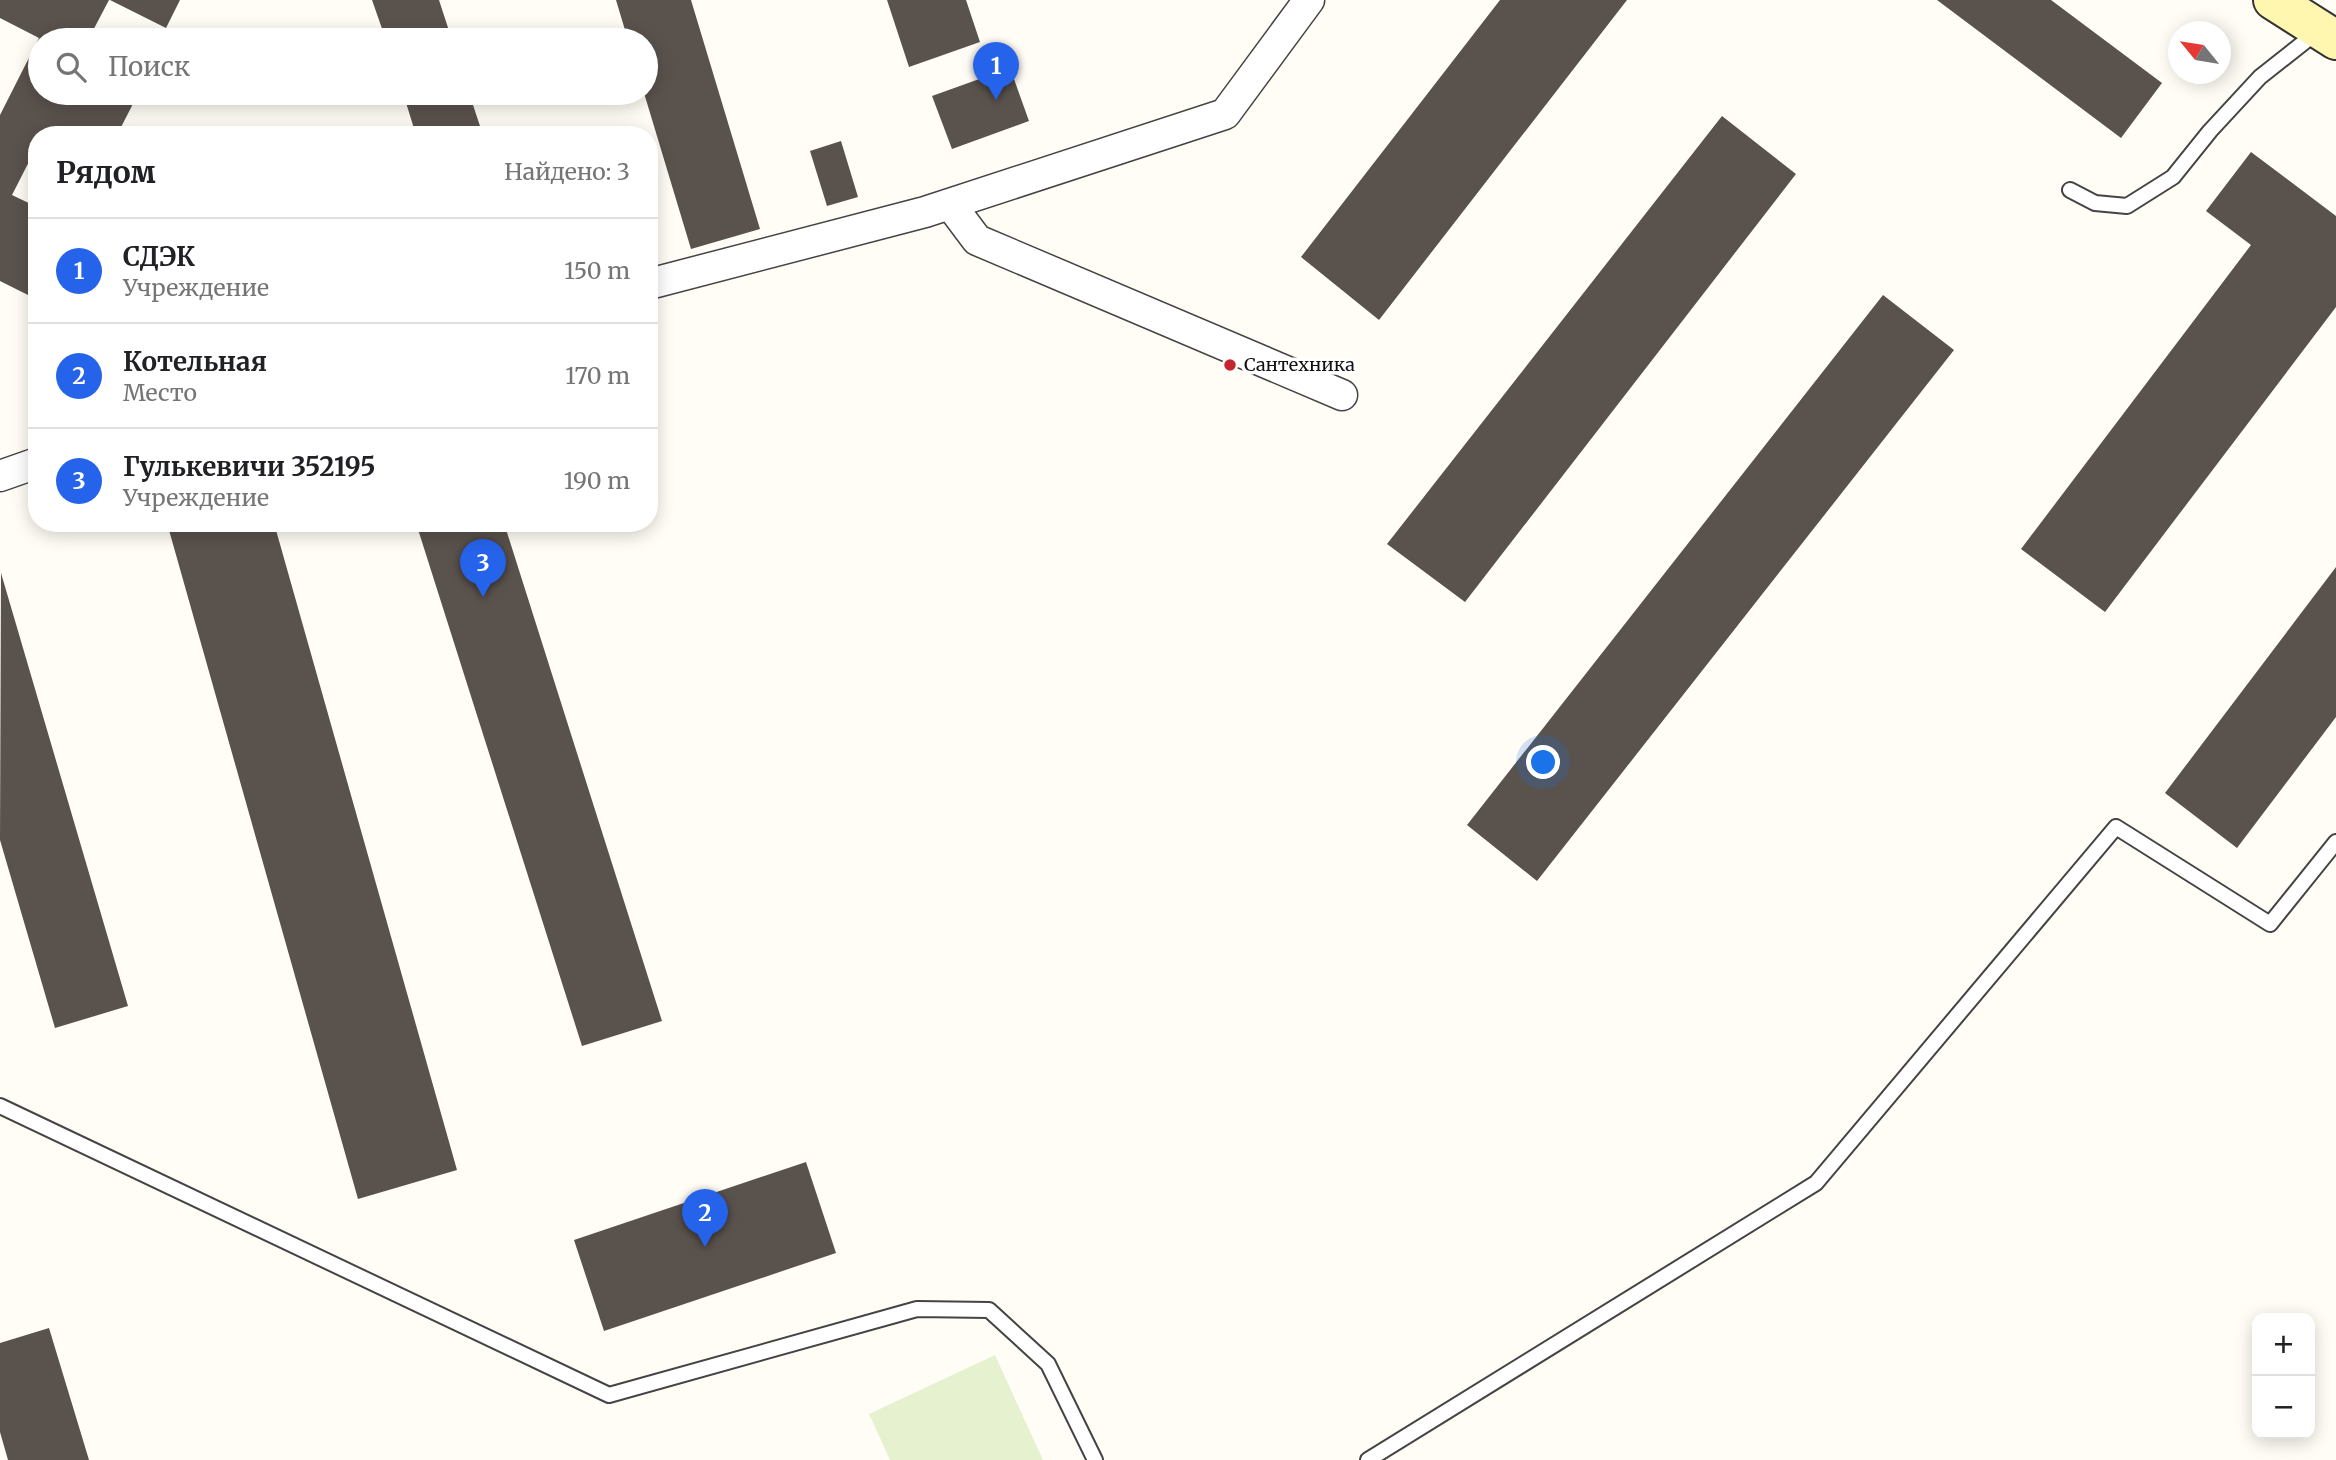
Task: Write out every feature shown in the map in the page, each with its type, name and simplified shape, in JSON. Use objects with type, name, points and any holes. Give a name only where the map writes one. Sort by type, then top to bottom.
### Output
[{"type":"street","points":[[658,282],[950,204],[1225,114],[1309,0]]},
{"type":"street","points":[[950,204],[977,240],[1342,395]]},
{"type":"street","points":[[0,476],[28,466]]},
{"type":"lane","points":[[2070,190],[2095,203],[2127,206],[2173,177],[2210,131],[2260,77],[2305,17]]},
{"type":"lane","points":[[1368,1460],[1816,1183],[2116,827],[2270,924],[2336,842]]},
{"type":"lane","points":[[0,1106],[609,1395],[917,1309],[989,1310],[1048,1364],[1095,1460]]},
{"type":"green space","points":[[995,1355],[1043,1460],[890,1460],[869,1414]]},
{"type":"building","points":[[0,0],[109,0],[94,28],[28,28],[28,32],[0,18]]},
{"type":"building","points":[[110,0],[180,0],[166,28]]},
{"type":"building","points":[[372,0],[439,0],[448,28],[382,28]]},
{"type":"building","points":[[616,0],[691,0],[760,229],[691,249],[658,139],[658,126],[654,126],[648,105],[658,105],[658,28],[624,28]]},
{"type":"building","points":[[887,0],[966,0],[980,42],[909,67]]},
{"type":"building","points":[[1500,0],[1627,0],[1379,320],[1301,257]]},
{"type":"building","points":[[1937,0],[2051,0],[2162,83],[2121,138]]},
{"type":"building","points":[[28,60],[28,105],[132,105],[122,126],[28,126],[28,164],[12,195],[28,203],[28,295],[0,281],[0,115]]},
{"type":"building","points":[[1010,68],[1029,121],[952,149],[932,96]]},
{"type":"building","points":[[407,105],[473,105],[480,126],[413,126]]},
{"type":"building","points":[[1722,116],[1796,174],[1465,602],[1387,544]]},
{"type":"building","points":[[841,141],[858,197],[827,206],[810,151]]},
{"type":"building","points":[[2251,152],[2336,216],[2336,307],[2105,612],[2021,549],[2251,245],[2206,211]]},
{"type":"building","points":[[1883,295],[1954,350],[1537,881],[1467,825]]},
{"type":"building","points":[[170,532],[277,532],[457,1170],[358,1199]]},
{"type":"building","points":[[419,532],[507,532],[662,1021],[582,1046]]},
{"type":"building","points":[[2336,567],[2336,717],[2237,848],[2165,793]]},
{"type":"building","points":[[1,573],[128,1006],[55,1028],[0,840]]},
{"type":"building","points":[[806,1162],[836,1253],[604,1331],[574,1240]]},
{"type":"building","points":[[49,1328],[89,1460],[8,1460],[0,1432],[0,1343]]},
{"type":"place","name":"СДЭК","points":[[996,100]]},
{"type":"place","name":"Сантехника","points":[[1230,365]]},
{"type":"place","name":"Гулькевичи 352195","points":[[483,597]]},
{"type":"place","name":"Котельная","points":[[705,1247]]}]
